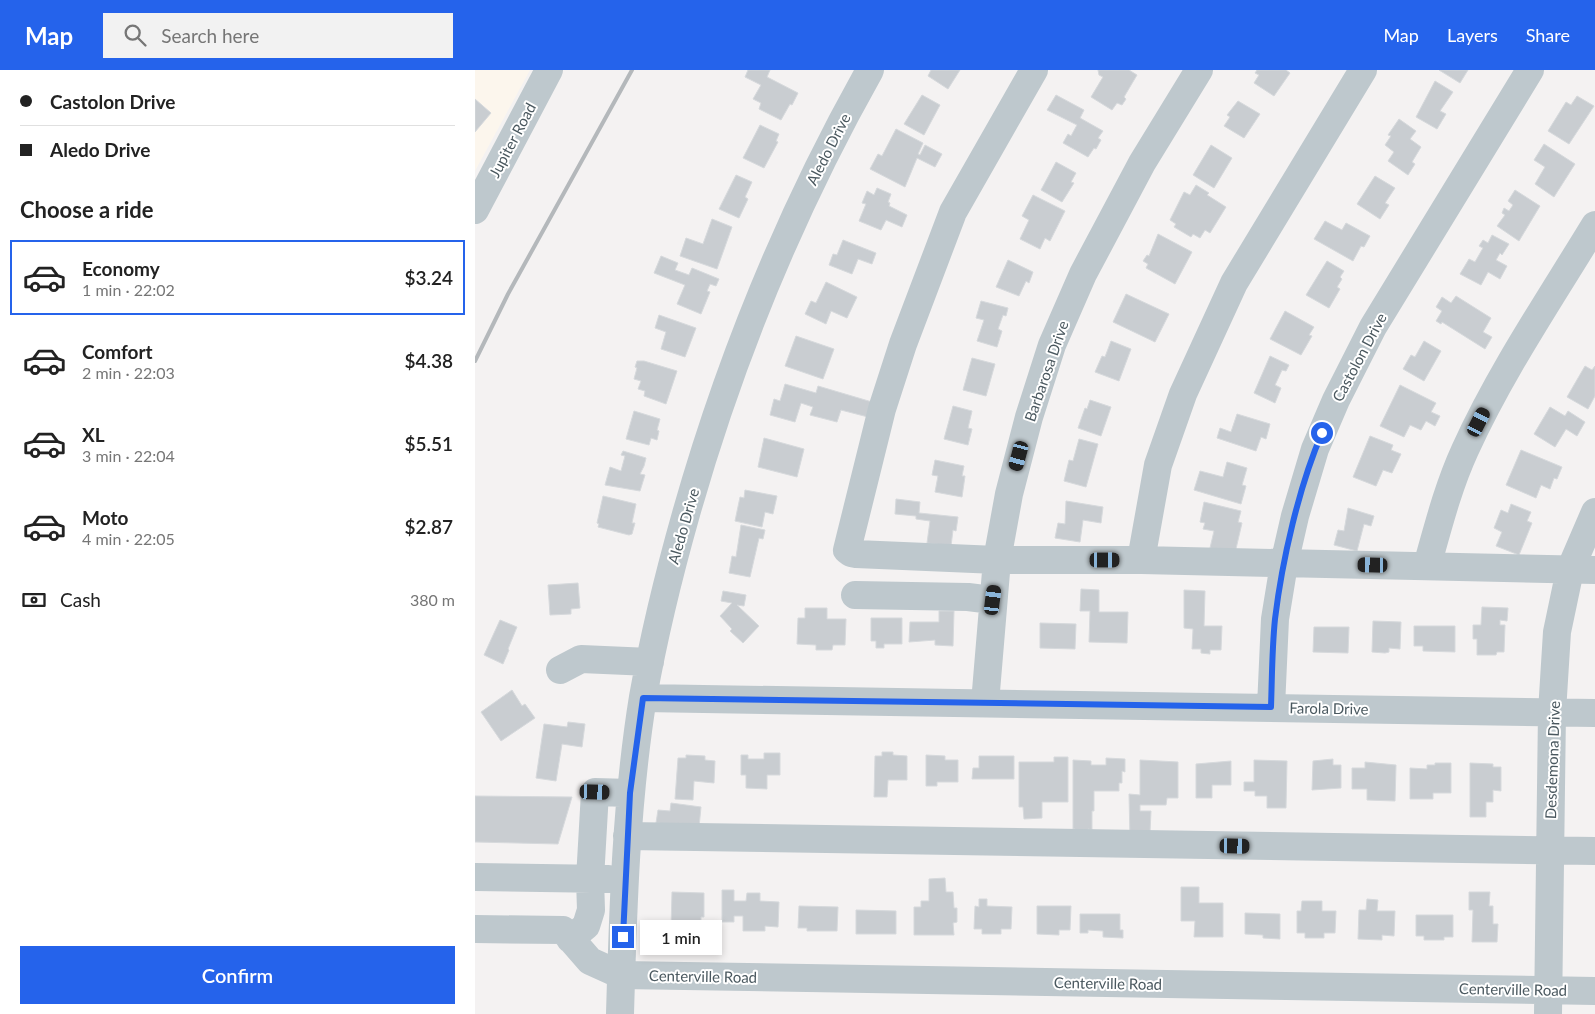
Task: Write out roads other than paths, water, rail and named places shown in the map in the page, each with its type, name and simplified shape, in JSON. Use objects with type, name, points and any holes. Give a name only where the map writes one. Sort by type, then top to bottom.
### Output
[{"type":"street","name":"Jupiter Road","points":[[475,210],[549,70]]},
{"type":"street","name":"Aledo Drive","points":[[620,1014],[630,793],[643,698],[669,575],[721,400],[753,314],[809,187],[870,70]]},
{"type":"street","points":[[1033,70],[953,212],[903,344],[882,409],[847,550],[857,554],[997,560],[1141,560],[1583,570]]},
{"type":"street","name":"Barbarosa Drive","points":[[985,703],[997,560],[1009,494],[1029,418],[1052,345],[1083,274],[1143,163],[1199,70]]},
{"type":"street","points":[[1141,560],[1159,465],[1183,394],[1234,283],[1363,70]]},
{"type":"street","name":"Castolon Drive","points":[[1271,707],[1275,619],[1284,564],[1295,516],[1315,449],[1336,400],[1373,327],[1530,70]]},
{"type":"street","points":[[1427,566],[1444,504],[1464,451],[1501,379],[1595,225]]},
{"type":"street","name":"Desdemona Drive","points":[[1548,1002],[1549,850],[1557,632],[1583,570],[1595,512]]},
{"type":"street","points":[[855,595],[968,597],[993,600]]},
{"type":"street","points":[[560,670],[581,659],[650,662]]},
{"type":"street","name":"Farola Drive","points":[[643,698],[1595,713]]},
{"type":"street","points":[[570,939],[586,926],[591,910],[590,879],[595,792],[630,793]]},
{"type":"street","points":[[627,836],[1595,851]]},
{"type":"street","points":[[475,877],[625,880]]},
{"type":"street","points":[[475,929],[563,930],[590,961],[621,975]]},
{"type":"street","name":"Centerville Road","points":[[621,975],[1548,1002],[1595,991]]},
{"type":"railway","points":[[475,361],[508,294],[632,70]]}]
